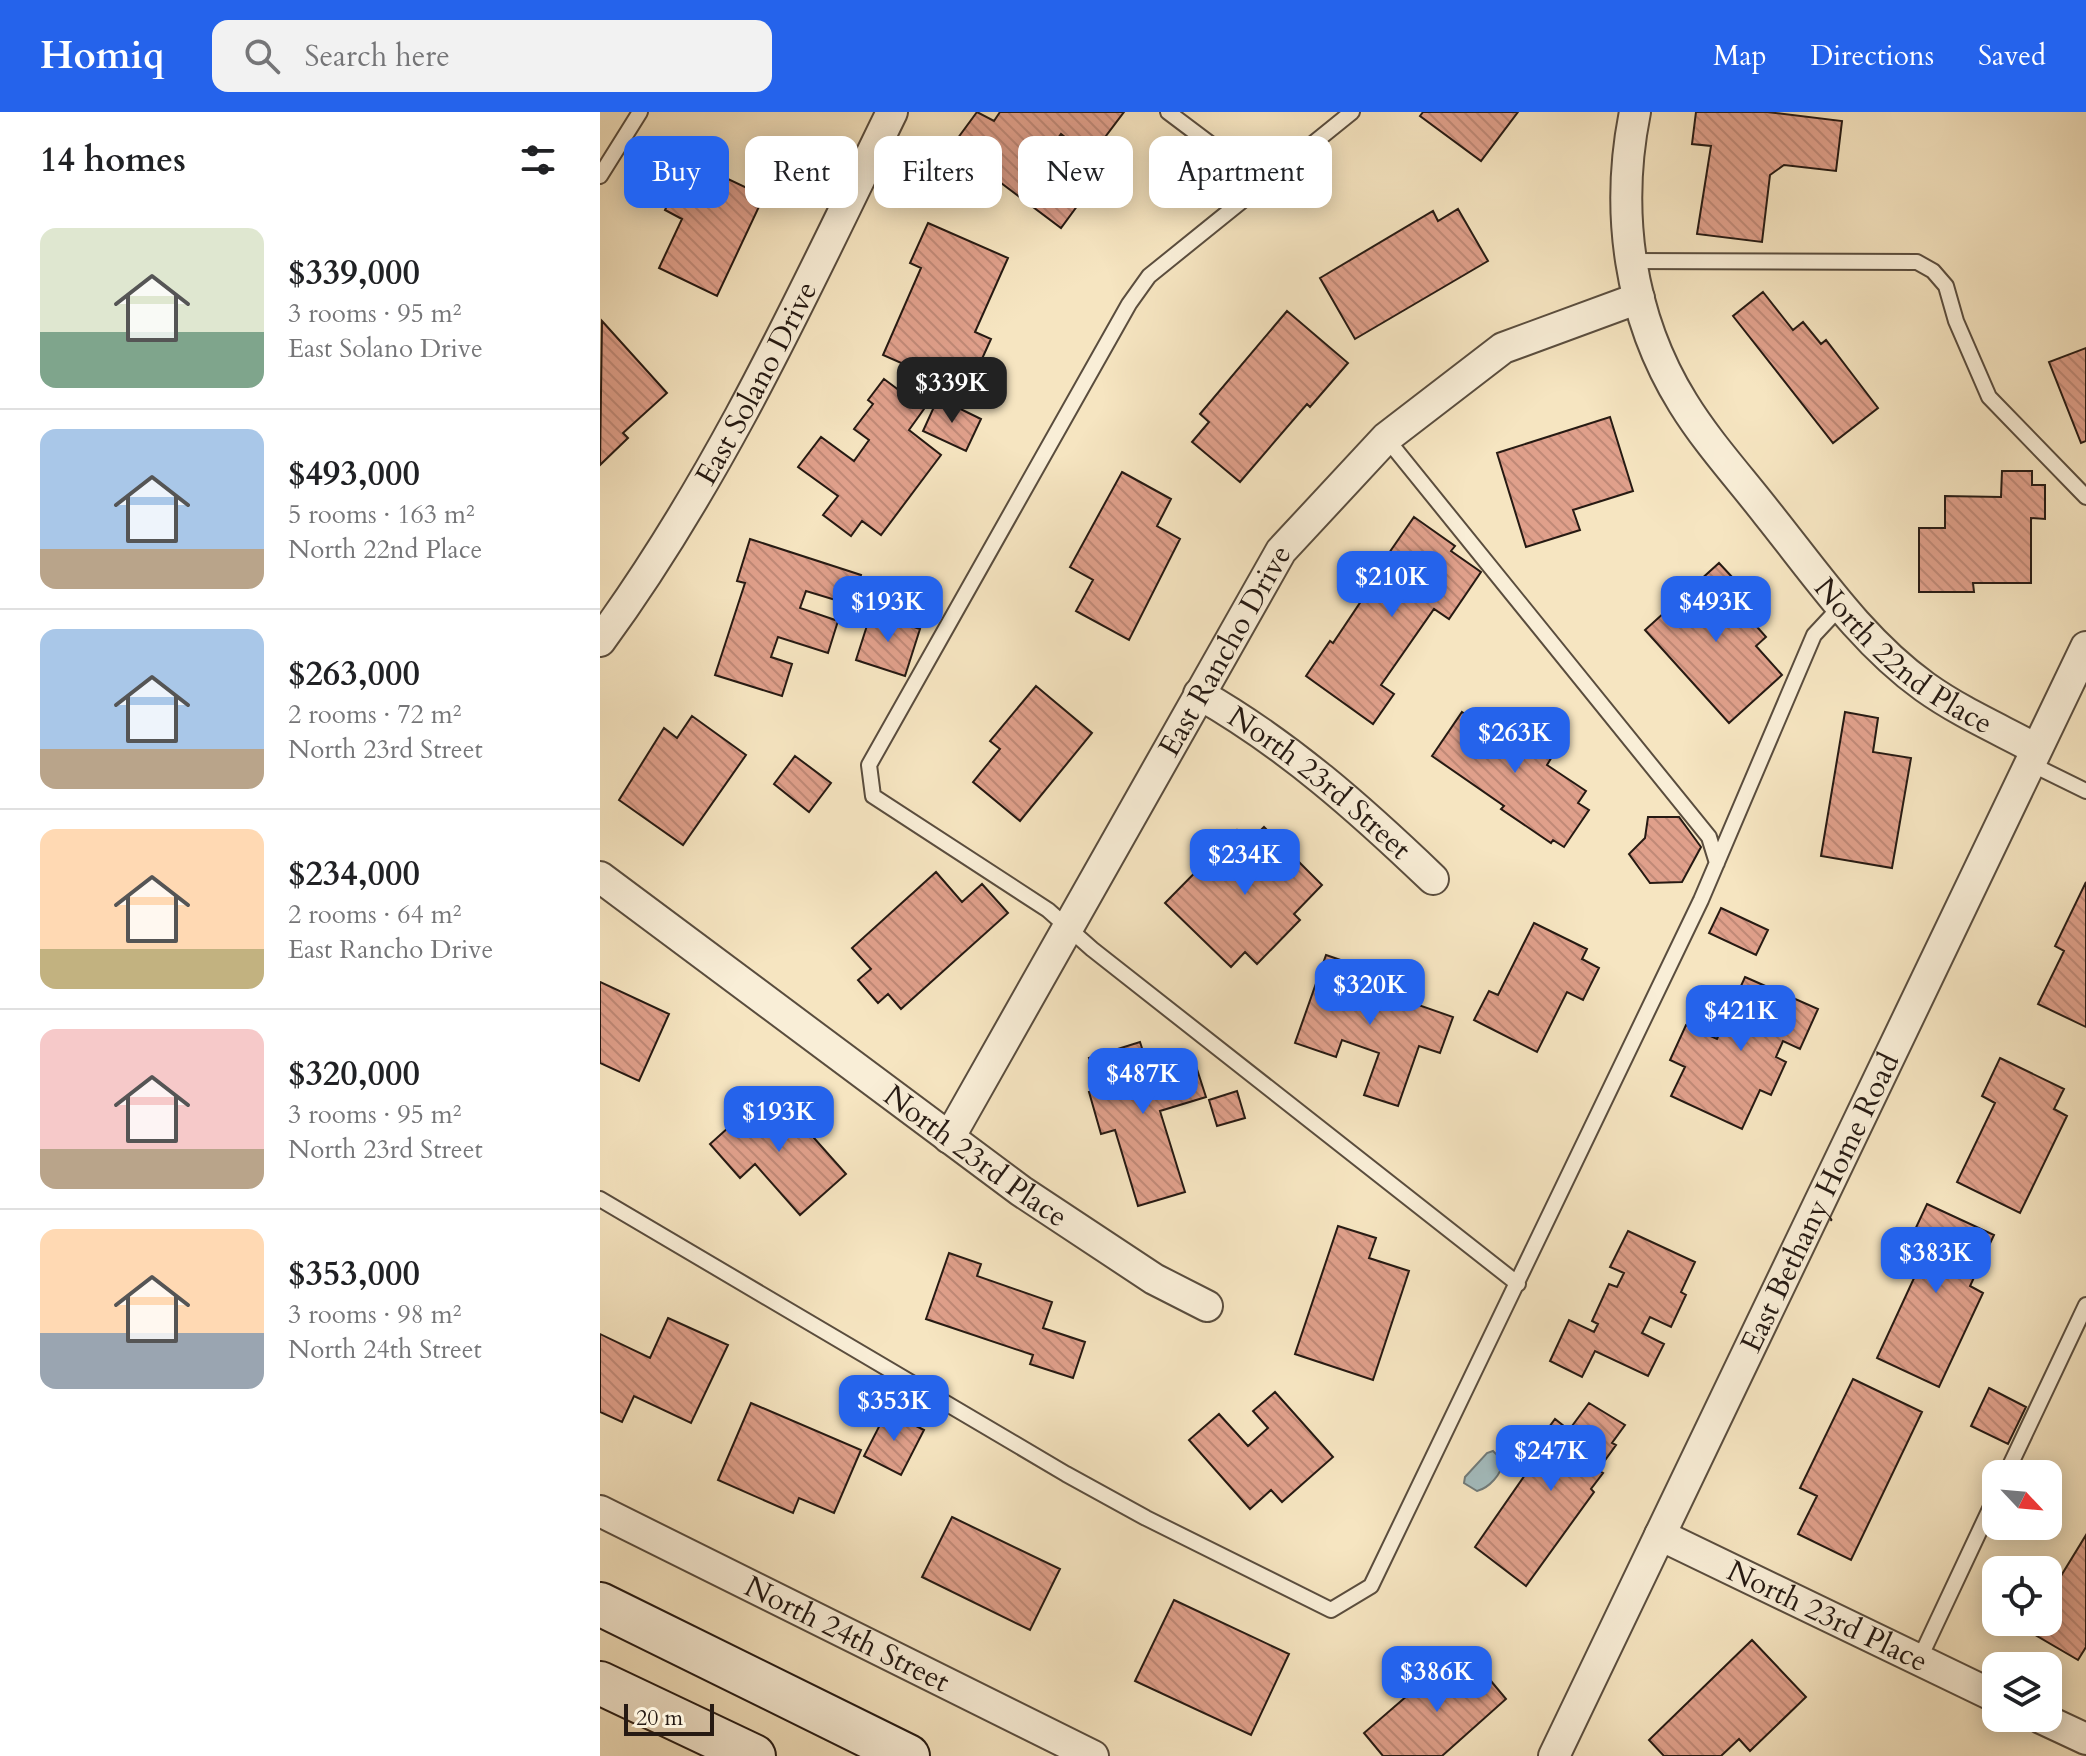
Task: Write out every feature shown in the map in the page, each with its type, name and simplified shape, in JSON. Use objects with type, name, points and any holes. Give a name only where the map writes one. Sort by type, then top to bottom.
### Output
[{"type":"main road","points":[[600,1604],[908,1756]]},
{"type":"main road","points":[[600,1683],[754,1756]]},
{"type":"street","name":"East Solano Drive","points":[[600,641],[667,545],[756,391],[892,112]]},
{"type":"street","name":"North 22nd Place","points":[[1635,112],[1625,162],[1630,261],[1639,298],[1663,367],[1684,405],[1841,606],[1872,641],[1926,687],[2033,756]]},
{"type":"street","name":"East Rancho Drive","points":[[949,1138],[1281,551],[1386,438],[1503,348],[1639,298]]},
{"type":"street","name":"East Bethany Home Road","points":[[1554,1756],[2086,647]]},
{"type":"street","name":"North 23rd Street","points":[[1199,694],[1236,715],[1307,765],[1433,879]]},
{"type":"street","name":"North 23rd Place","points":[[600,877],[1084,1235],[1207,1306]]},
{"type":"street","name":"North 24th Street","points":[[600,1511],[1093,1756]]},
{"type":"street","name":"North 23rd Place","points":[[1660,1535],[1982,1690]]},
{"type":"street","points":[[2062,1728],[2086,1739]]},
{"type":"lane","points":[[600,176],[640,112]]},
{"type":"lane","points":[[1168,112],[1200,136]]},
{"type":"lane","points":[[1321,136],[1352,112]]},
{"type":"lane","points":[[1230,208],[1149,276],[1129,304],[869,765],[873,796],[1048,910],[1518,1284]]},
{"type":"lane","points":[[1630,261],[1917,262],[1933,271],[1946,286],[1956,321],[1989,397],[2086,497]]},
{"type":"lane","points":[[1386,438],[1709,837],[1717,863]]},
{"type":"lane","points":[[600,1199],[1066,1474],[1146,1518],[1331,1610],[1371,1586],[1717,863],[1814,635],[1841,606]]},
{"type":"lane","points":[[2033,756],[2086,791]]},
{"type":"lane","points":[[2013,1460],[2086,1305]]},
{"type":"lane","points":[[1919,1660],[1982,1526]]},
{"type":"water","points":[[1493,1451],[1503,1461],[1494,1480],[1477,1491],[1464,1483],[1465,1477],[1487,1453]]},
{"type":"building","points":[[977,112],[994,121],[1000,112],[1124,112],[1106,136],[1018,136],[1018,196],[1002,184],[1002,136],[959,136]]},
{"type":"building","points":[[1423,112],[1518,112],[1481,161],[1420,116]]},
{"type":"building","points":[[1696,112],[1767,112],[1842,121],[1836,171],[1784,165],[1770,175],[1762,242],[1697,234],[1711,146],[1692,144]]},
{"type":"building","points":[[729,179],[745,187],[745,208],[758,208],[717,296],[659,268],[682,219],[665,210],[729,208]]},
{"type":"building","points":[[1034,208],[1076,208],[1061,228]]},
{"type":"building","points":[[1458,209],[1488,261],[1355,339],[1320,278],[1433,211],[1438,221]]},
{"type":"building","points":[[928,223],[1008,258],[975,332],[991,339],[967,392],[883,355],[921,268],[910,263]]},
{"type":"building","points":[[1763,292],[1793,330],[1803,322],[1821,344],[1826,340],[1878,408],[1833,443],[1733,316]]},
{"type":"building","points":[[1287,311],[1348,363],[1310,407],[1307,404],[1240,482],[1192,442],[1209,422],[1200,414]]},
{"type":"building","points":[[602,321],[667,393],[623,433],[628,438],[600,465]]},
{"type":"building","points":[[2086,348],[2086,441],[2081,443],[2049,362]]},
{"type":"building","points":[[884,379],[924,409],[909,430],[941,455],[881,535],[862,521],[851,536],[823,515],[838,496],[798,467],[821,437],[854,461],[869,440],[854,429],[873,404],[868,400]]},
{"type":"building","points":[[938,398],[981,419],[966,451],[923,431]]},
{"type":"building","points":[[1610,417],[1633,491],[1573,510],[1580,530],[1526,547],[1497,453]]},
{"type":"building","points":[[2002,471],[2032,471],[2032,485],[2045,485],[2045,519],[2031,518],[2031,583],[1973,583],[1974,592],[1919,592],[1919,528],[1945,528],[1945,496],[2001,497]]},
{"type":"building","points":[[1122,472],[1171,499],[1157,526],[1180,539],[1129,640],[1076,611],[1093,580],[1070,567]]},
{"type":"building","points":[[1414,517],[1455,546],[1451,551],[1481,572],[1449,619],[1434,609],[1381,685],[1394,694],[1373,724],[1306,676],[1330,641],[1333,643],[1388,561],[1417,580],[1420,576],[1389,553]]},
{"type":"building","points":[[750,539],[861,575],[852,605],[806,591],[800,608],[838,621],[828,653],[778,637],[771,657],[792,664],[782,696],[715,675],[745,583],[737,581]]},
{"type":"building","points":[[1719,563],[1746,592],[1735,602],[1766,637],[1756,646],[1782,675],[1729,723],[1645,630]]},
{"type":"building","points":[[871,613],[920,629],[905,676],[856,660]]},
{"type":"building","points":[[1036,686],[1092,733],[1020,821],[973,782],[1000,749],[990,741]]},
{"type":"building","points":[[1462,712],[1493,733],[1505,715],[1556,750],[1547,765],[1586,791],[1578,803],[1589,810],[1564,847],[1553,840],[1551,843],[1501,809],[1504,806],[1432,756]]},
{"type":"building","points":[[1845,712],[1878,718],[1873,752],[1911,758],[1892,868],[1821,856]]},
{"type":"building","points":[[692,716],[746,755],[683,845],[619,800],[664,728],[677,738]]},
{"type":"building","points":[[795,756],[831,783],[809,812],[774,784]]},
{"type":"building","points":[[1648,817],[1679,817],[1701,847],[1682,882],[1650,883],[1629,854],[1645,838]]},
{"type":"building","points":[[1264,827],[1322,885],[1294,914],[1300,920],[1257,964],[1245,952],[1231,967],[1165,903],[1237,830],[1249,842]]},
{"type":"building","points":[[936,872],[962,902],[982,884],[1008,913],[901,1009],[888,994],[878,1003],[858,980],[871,969],[852,948]]},
{"type":"building","points":[[2086,882],[2086,1027],[2038,1004],[2064,951],[2055,946]]},
{"type":"building","points":[[1721,908],[1768,930],[1756,955],[1709,933]]},
{"type":"building","points":[[1534,923],[1587,949],[1582,959],[1599,968],[1583,1000],[1567,992],[1537,1052],[1474,1020],[1489,991],[1498,995]]},
{"type":"building","points":[[1326,955],[1355,965],[1350,981],[1453,1017],[1440,1053],[1419,1046],[1398,1106],[1364,1095],[1379,1053],[1342,1040],[1336,1057],[1295,1043]]},
{"type":"building","points":[[1745,977],[1818,1009],[1800,1049],[1783,1041],[1776,1057],[1786,1062],[1771,1095],[1760,1090],[1742,1129],[1671,1096],[1685,1067],[1670,1060],[1686,1025],[1717,1039]]},
{"type":"building","points":[[600,982],[669,1014],[639,1081],[600,1063]]},
{"type":"building","points":[[1140,1042],[1150,1073],[1194,1060],[1206,1097],[1160,1111],[1185,1192],[1138,1206],[1115,1130],[1101,1134],[1089,1092],[1099,1089],[1089,1058]]},
{"type":"building","points":[[2000,1058],[2064,1089],[2054,1109],[2067,1116],[2020,1213],[1957,1182],[1995,1103],[1982,1096]]},
{"type":"building","points":[[1237,1091],[1245,1118],[1217,1126],[1209,1100]]},
{"type":"building","points":[[767,1093],[802,1133],[806,1129],[846,1174],[800,1215],[755,1164],[740,1178],[710,1144]]},
{"type":"building","points":[[1927,1204],[1994,1235],[1970,1286],[1983,1293],[1939,1387],[1877,1358],[1915,1276],[1897,1268]]},
{"type":"building","points":[[1338,1226],[1376,1238],[1369,1258],[1409,1271],[1373,1380],[1295,1354]]},
{"type":"building","points":[[1628,1231],[1695,1262],[1681,1292],[1686,1295],[1671,1327],[1650,1317],[1642,1333],[1664,1344],[1648,1376],[1595,1351],[1582,1377],[1550,1361],[1569,1320],[1594,1332],[1598,1324],[1592,1321],[1609,1284],[1617,1287],[1624,1273],[1610,1267]]},
{"type":"building","points":[[949,1253],[981,1264],[977,1276],[1052,1302],[1043,1328],[1085,1342],[1073,1378],[1030,1364],[1033,1355],[926,1319]]},
{"type":"building","points":[[668,1318],[728,1345],[691,1423],[634,1396],[622,1422],[600,1412],[600,1334],[650,1358]]},
{"type":"building","points":[[1853,1379],[1922,1412],[1851,1560],[1798,1534],[1817,1496],[1800,1488]]},
{"type":"building","points":[[1989,1388],[2026,1407],[2008,1444],[1971,1426]]},
{"type":"building","points":[[1275,1392],[1333,1457],[1282,1502],[1271,1490],[1250,1509],[1189,1440],[1219,1414],[1248,1446],[1268,1428],[1253,1411]]},
{"type":"building","points":[[751,1403],[861,1450],[834,1513],[799,1498],[793,1513],[718,1480]]},
{"type":"building","points":[[1589,1403],[1625,1425],[1612,1443],[1616,1445],[1598,1470],[1603,1473],[1591,1489],[1594,1492],[1526,1586],[1475,1547],[1527,1472],[1530,1475],[1541,1461],[1530,1453],[1555,1419],[1569,1430]]},
{"type":"building","points":[[887,1411],[924,1430],[901,1475],[864,1456]]},
{"type":"building","points":[[952,1517],[1060,1569],[1030,1630],[922,1577]]},
{"type":"building","points":[[2086,1535],[2086,1647],[2078,1660],[2037,1636],[2062,1636],[2062,1574]]},
{"type":"building","points":[[1174,1600],[1289,1654],[1251,1735],[1135,1681]]},
{"type":"building","points":[[1752,1640],[1806,1697],[1750,1751],[1739,1739],[1721,1756],[1664,1756],[1649,1740]]},
{"type":"building","points":[[1470,1656],[1506,1699],[1442,1756],[1383,1756],[1364,1733],[1430,1676],[1437,1684]]}]
